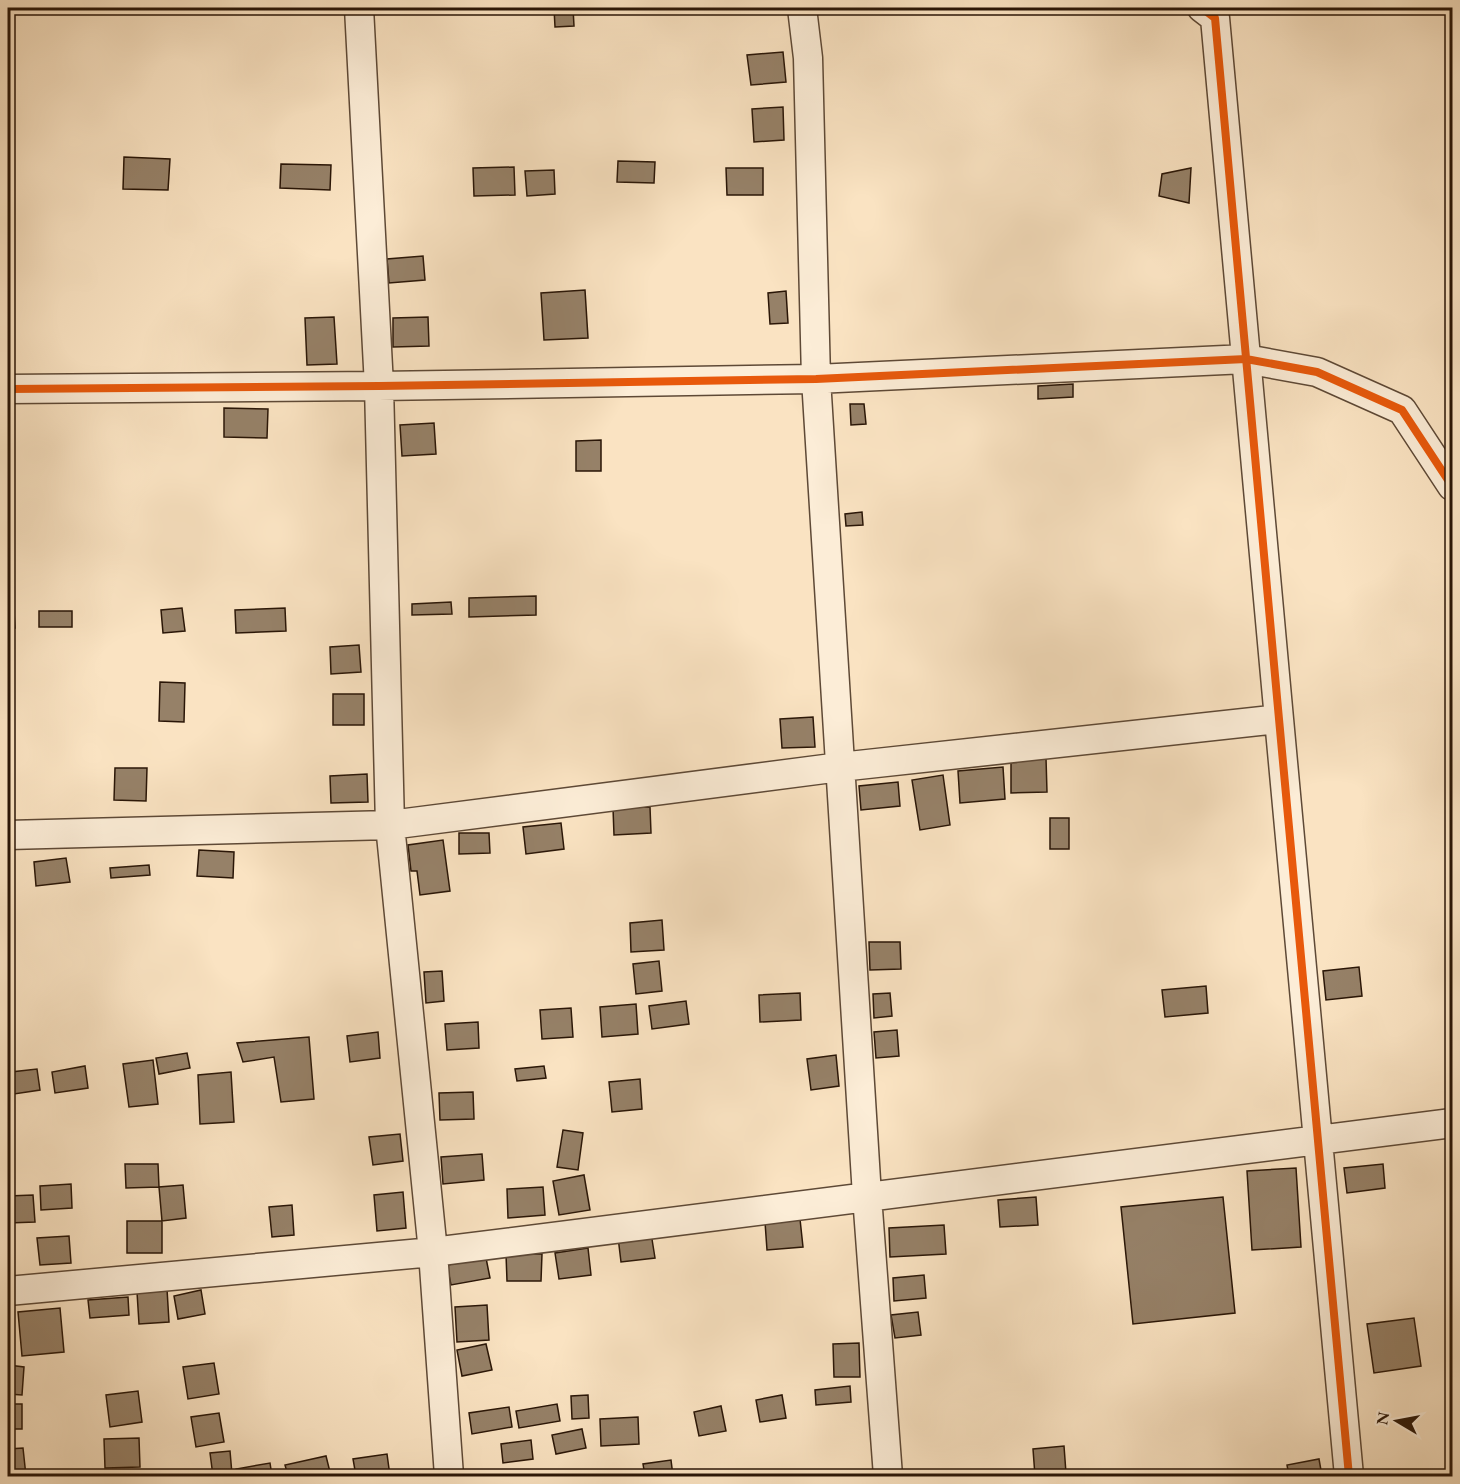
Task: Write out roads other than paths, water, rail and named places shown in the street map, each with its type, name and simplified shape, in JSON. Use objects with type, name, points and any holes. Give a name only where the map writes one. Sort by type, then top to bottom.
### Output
[{"type":"street","points":[[359,8],[379,386],[390,825],[433,1252],[449,1476]]},
{"type":"street","points":[[802,8],[808,58],[816,379],[867,1196],[888,1476]]},
{"type":"street","points":[[1202,8],[1215,18],[1349,1476]]},
{"type":"street","points":[[8,389],[816,379],[1246,359],[1317,372],[1402,410],[1452,486]]},
{"type":"street","points":[[8,835],[390,825],[840,767],[1279,719]]},
{"type":"street","points":[[8,1291],[433,1252],[1452,1123]]}]
